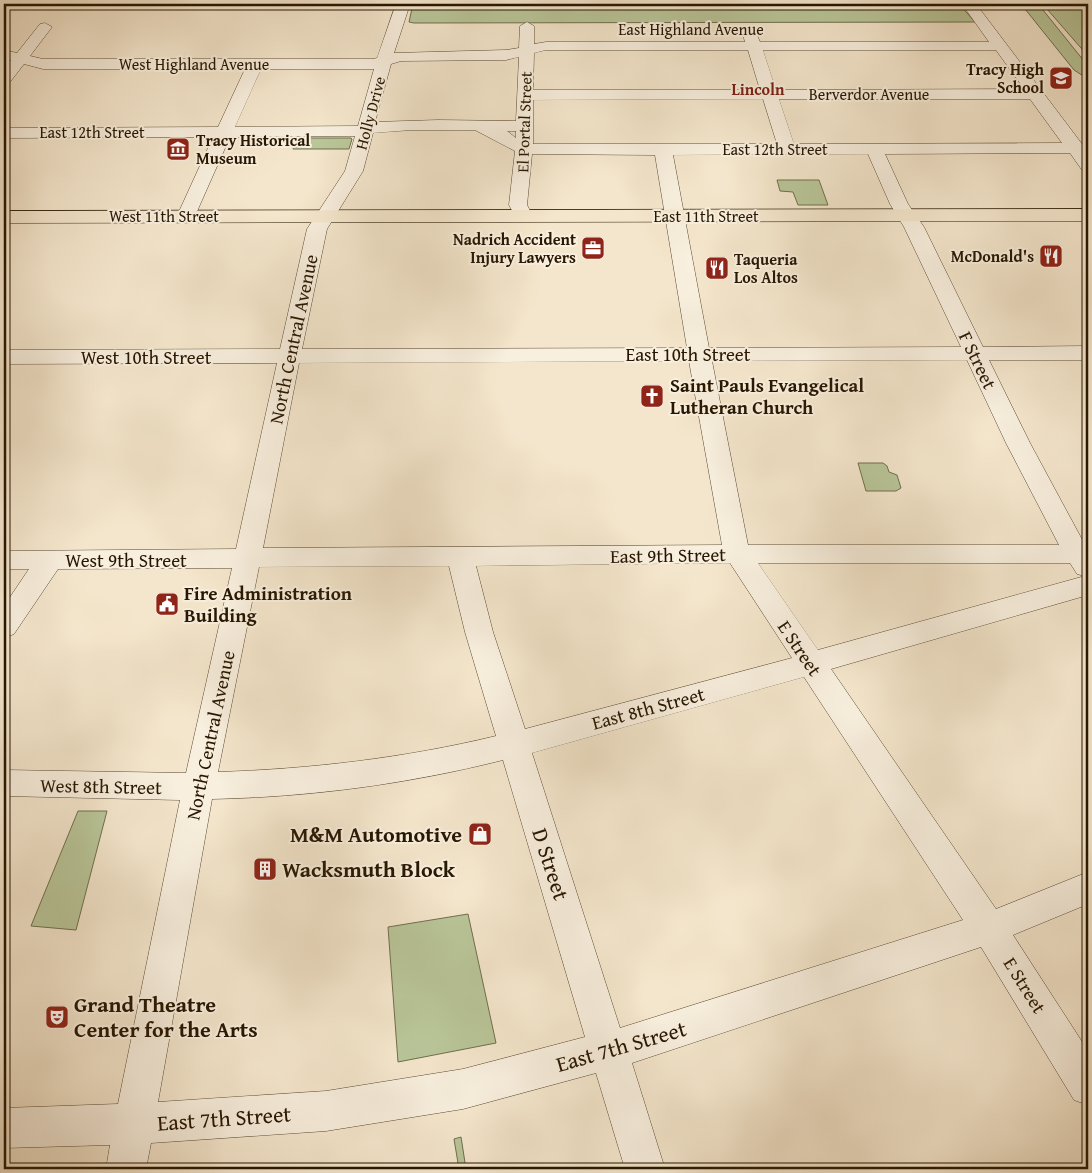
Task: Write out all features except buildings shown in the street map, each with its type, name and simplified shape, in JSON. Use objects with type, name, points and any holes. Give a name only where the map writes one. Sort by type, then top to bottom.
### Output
[{"type":"main road","name":"East 11th Street","points":[[324,216],[1088,216]]},
{"type":"main road","name":"West 11th Street","points":[[4,217],[324,216]]},
{"type":"street","name":"Holly Drive","points":[[324,216],[354,171],[384,60],[403,4]]},
{"type":"street","points":[[969,4],[1088,166]]},
{"type":"street","name":"El Portal Street","points":[[524,216],[518,205],[524,148],[527,26]]},
{"type":"street","points":[[4,79],[45,27]]},
{"type":"street","points":[[748,28],[787,148]]},
{"type":"street","name":"East Highland Avenue","points":[[384,60],[408,56],[506,55],[546,46],[1000,46]]},
{"type":"street","name":"West Highland Avenue","points":[[4,54],[43,64],[374,64],[382,63],[384,60]]},
{"type":"street","points":[[186,216],[255,64]]},
{"type":"street","name":"Berverdor Avenue","points":[[525,95],[1034,94]]},
{"type":"street","name":"East 12th Street","points":[[480,126],[524,148],[663,150],[1076,148]]},
{"type":"street","name":"East 12th Street","points":[[4,132],[359,131],[366,128],[524,126]]},
{"type":"street","name":"F Street","points":[[874,149],[899,204],[923,245],[974,353],[1084,559]]},
{"type":"street","name":"E Street","points":[[663,150],[731,533],[738,554],[810,664],[989,928],[1088,1086]]},
{"type":"street","name":"North Central Avenue","points":[[126,1169],[198,788],[248,559],[288,356],[316,230],[324,216]]},
{"type":"street","name":"East 10th Street","points":[[288,356],[1088,353]]},
{"type":"street","name":"West 10th Street","points":[[4,357],[288,356]]},
{"type":"street","name":"East 9th Street","points":[[248,559],[738,554],[1084,559]]},
{"type":"street","name":"D Street","points":[[460,557],[479,632],[645,1169]]},
{"type":"street","name":"West 9th Street","points":[[4,560],[248,559]]},
{"type":"street","points":[[4,627],[50,560]]},
{"type":"street","name":"East 8th Street","points":[[198,788],[336,776],[437,762],[514,744],[810,664],[1088,585]]},
{"type":"street","name":"West 8th Street","points":[[4,784],[122,788],[198,788]]},
{"type":"street","name":"East 7th Street","points":[[4,1128],[135,1124],[326,1111],[463,1089],[643,1041],[989,928],[1088,888]]},
{"type":"green space","points":[[413,4],[959,4],[975,22],[414,23],[409,22]]},
{"type":"green space","points":[[1021,4],[1042,4],[1043,10],[1088,66],[1088,79],[1074,70]]},
{"type":"green space","points":[[1088,8],[1088,56],[1047,9]]},
{"type":"green space","points":[[297,138],[352,139],[349,149],[293,149]]},
{"type":"green space","points":[[777,180],[819,180],[828,205],[798,205],[793,192],[780,191]]},
{"type":"green space","points":[[858,463],[883,463],[887,466],[889,472],[897,475],[901,488],[896,491],[866,491]]},
{"type":"green space","points":[[78,811],[107,811],[76,930],[31,926]]},
{"type":"green space","points":[[468,914],[496,1043],[398,1062],[388,927]]},
{"type":"green space","points":[[461,1137],[466,1169],[459,1169],[454,1139]]},
{"type":"place","name":"Tracy High School","points":[[1061,78]]},
{"type":"place","name":"Tracy Historical Museum","points":[[178,149]]},
{"type":"place","name":"Nadrich Accident Injury Lawyers","points":[[593,248]]},
{"type":"place","name":"McDonald's","points":[[1051,256]]},
{"type":"place","name":"Taqueria Los Altos","points":[[717,268]]},
{"type":"place","name":"Saint Pauls Evangelical Lutheran Church","points":[[652,396]]},
{"type":"place","name":"Fire Administration Building","points":[[167,604]]},
{"type":"place","name":"M&M Automotive","points":[[480,834]]},
{"type":"place","name":"Wacksmuth Block","points":[[265,869]]},
{"type":"place","name":"Grand Theatre Center for the Arts","points":[[57,1017]]},
{"type":"district","name":"Lincoln","points":[[758,89]]}]
